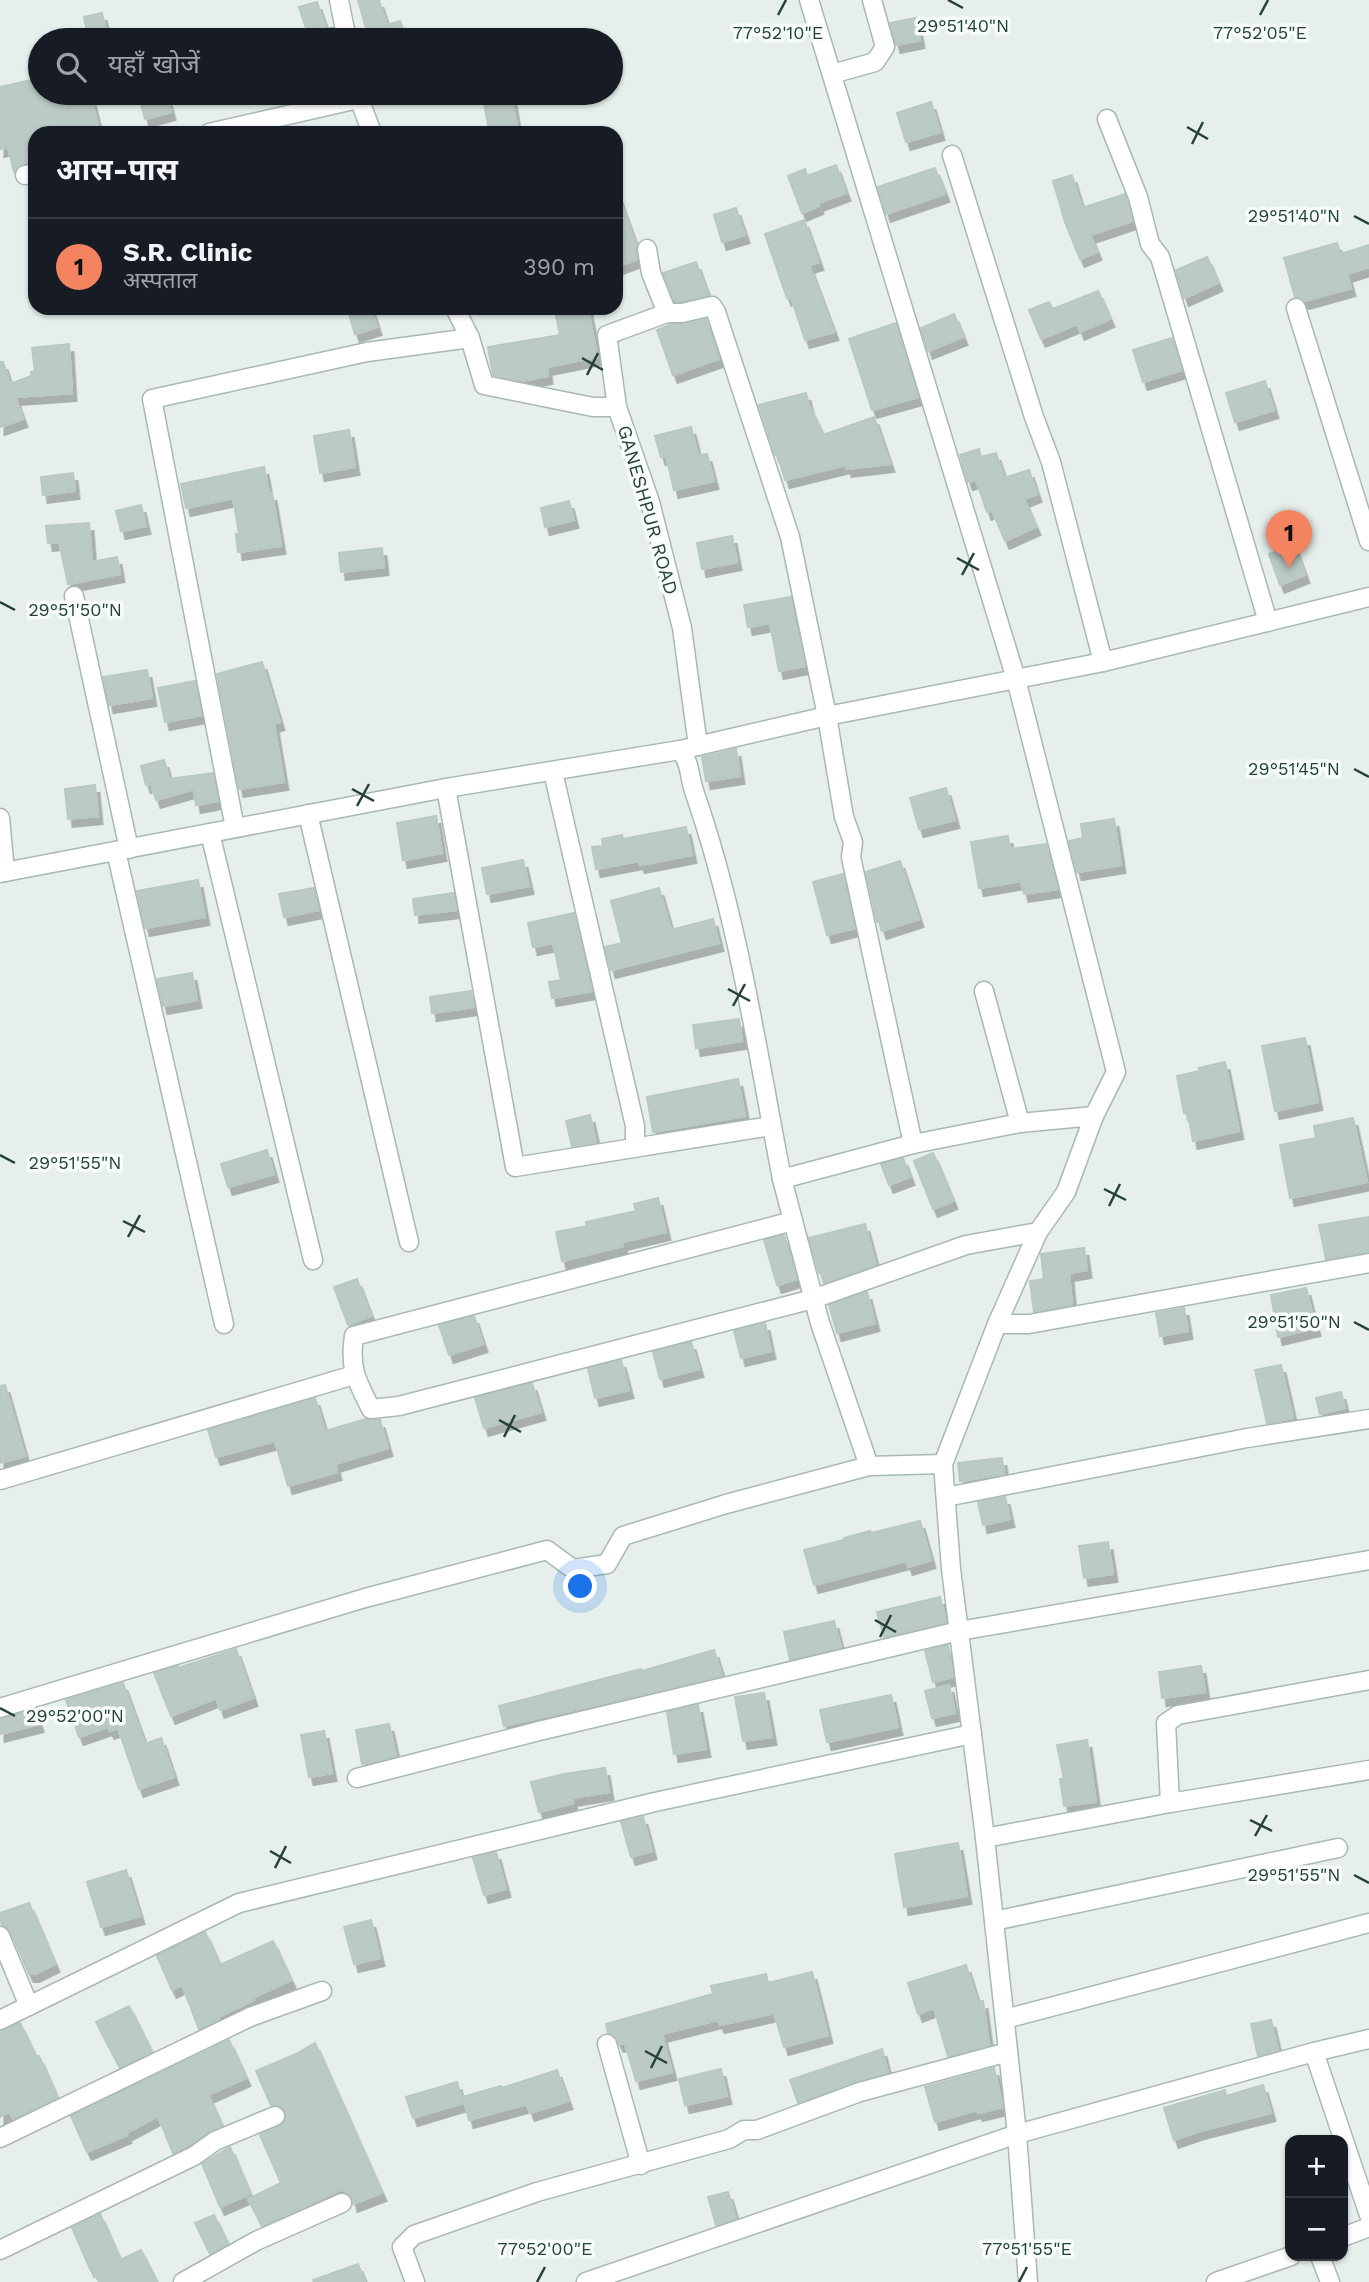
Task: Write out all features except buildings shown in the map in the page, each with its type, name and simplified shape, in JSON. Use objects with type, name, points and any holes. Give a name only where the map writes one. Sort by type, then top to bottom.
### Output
[{"type":"street","points":[[339,0],[344,28]]},
{"type":"street","points":[[809,0],[1016,679],[1116,1072],[1094,1116],[1066,1192],[1038,1232],[997,1324],[943,1464],[951,1569],[985,1838],[1017,2134],[1028,2282]]},
{"type":"street","points":[[832,74],[875,62],[885,47],[873,0]]},
{"type":"street","points":[[237,126],[322,105]]},
{"type":"street","points":[[361,105],[369,126]]},
{"type":"street","points":[[1107,119],[1139,197],[1150,244],[1160,257],[1268,622]]},
{"type":"street","points":[[952,155],[1034,417],[1051,462],[1103,662]]},
{"type":"street","points":[[647,249],[651,273],[667,313]]},
{"type":"street","points":[[617,407],[607,335],[667,313],[682,313],[712,306],[790,537],[827,716],[844,817],[853,842],[850,857],[913,1144]]},
{"type":"street","points":[[1296,308],[1369,541]]},
{"type":"street","name":"GANESHPUR ROAD","points":[[458,315],[470,338],[484,386],[593,407],[617,407],[650,502],[682,628],[698,746]]},
{"type":"street","points":[[234,828],[152,399],[367,352],[470,338]]},
{"type":"street","points":[[74,596],[123,850],[223,1325]]},
{"type":"street","points":[[0,818],[2,872],[446,788],[680,750],[827,716],[1103,662],[1369,597]]},
{"type":"street","points":[[680,750],[688,759],[690,781],[706,826],[737,944],[782,1179],[813,1298],[869,1466]]},
{"type":"street","points":[[553,772],[635,1126],[635,1147]]},
{"type":"street","points":[[446,788],[514,1167],[772,1126]]},
{"type":"street","points":[[308,814],[409,1242]]},
{"type":"street","points":[[210,833],[313,1260]]},
{"type":"street","points":[[984,991],[1020,1123]]},
{"type":"street","points":[[782,1179],[913,1144],[1020,1123],[1094,1116]]},
{"type":"street","points":[[793,1221],[354,1336],[351,1357],[354,1375],[372,1409],[399,1406],[813,1298],[966,1245],[1038,1232]]},
{"type":"street","points":[[997,1324],[1029,1324],[1369,1263]]},
{"type":"street","points":[[0,1480],[354,1375]]},
{"type":"street","points":[[946,1497],[1247,1438],[1369,1419]]},
{"type":"street","points":[[0,1709],[365,1598],[547,1550],[573,1569],[607,1564],[623,1536],[726,1504],[869,1466],[943,1464]]},
{"type":"street","points":[[357,1778],[539,1731],[959,1631],[1369,1560]]},
{"type":"street","points":[[1170,1803],[1166,1723],[1178,1715],[1369,1680]]},
{"type":"street","points":[[0,2020],[239,1903],[655,1802],[972,1734]]},
{"type":"street","points":[[985,1838],[1170,1803],[1369,1770]]},
{"type":"street","points":[[994,1921],[1338,1848]]},
{"type":"street","points":[[1005,2019],[1369,1923]]},
{"type":"street","points":[[0,1936],[29,2006]]},
{"type":"street","points":[[0,2138],[250,2017],[322,1991]]},
{"type":"street","points":[[586,2282],[1017,2134],[1369,2039]]},
{"type":"street","points":[[607,2044],[641,2165]]},
{"type":"street","points":[[415,2282],[402,2247],[414,2235],[537,2192],[729,2139],[744,2130],[757,2130],[860,2092],[1008,2052]]},
{"type":"street","points":[[1314,2052],[1369,2215]]},
{"type":"street","points":[[0,2250],[194,2156],[215,2141],[275,2116]]},
{"type":"street","points":[[183,2282],[256,2241],[342,2203]]},
{"type":"street","points":[[1348,2235],[1369,2227]]},
{"type":"street","points":[[1227,2280],[1285,2258]]},
{"type":"street","points":[[1322,2261],[1330,2282]]},
{"type":"place","name":"S.R. Clinic","points":[[1289,568]]}]
